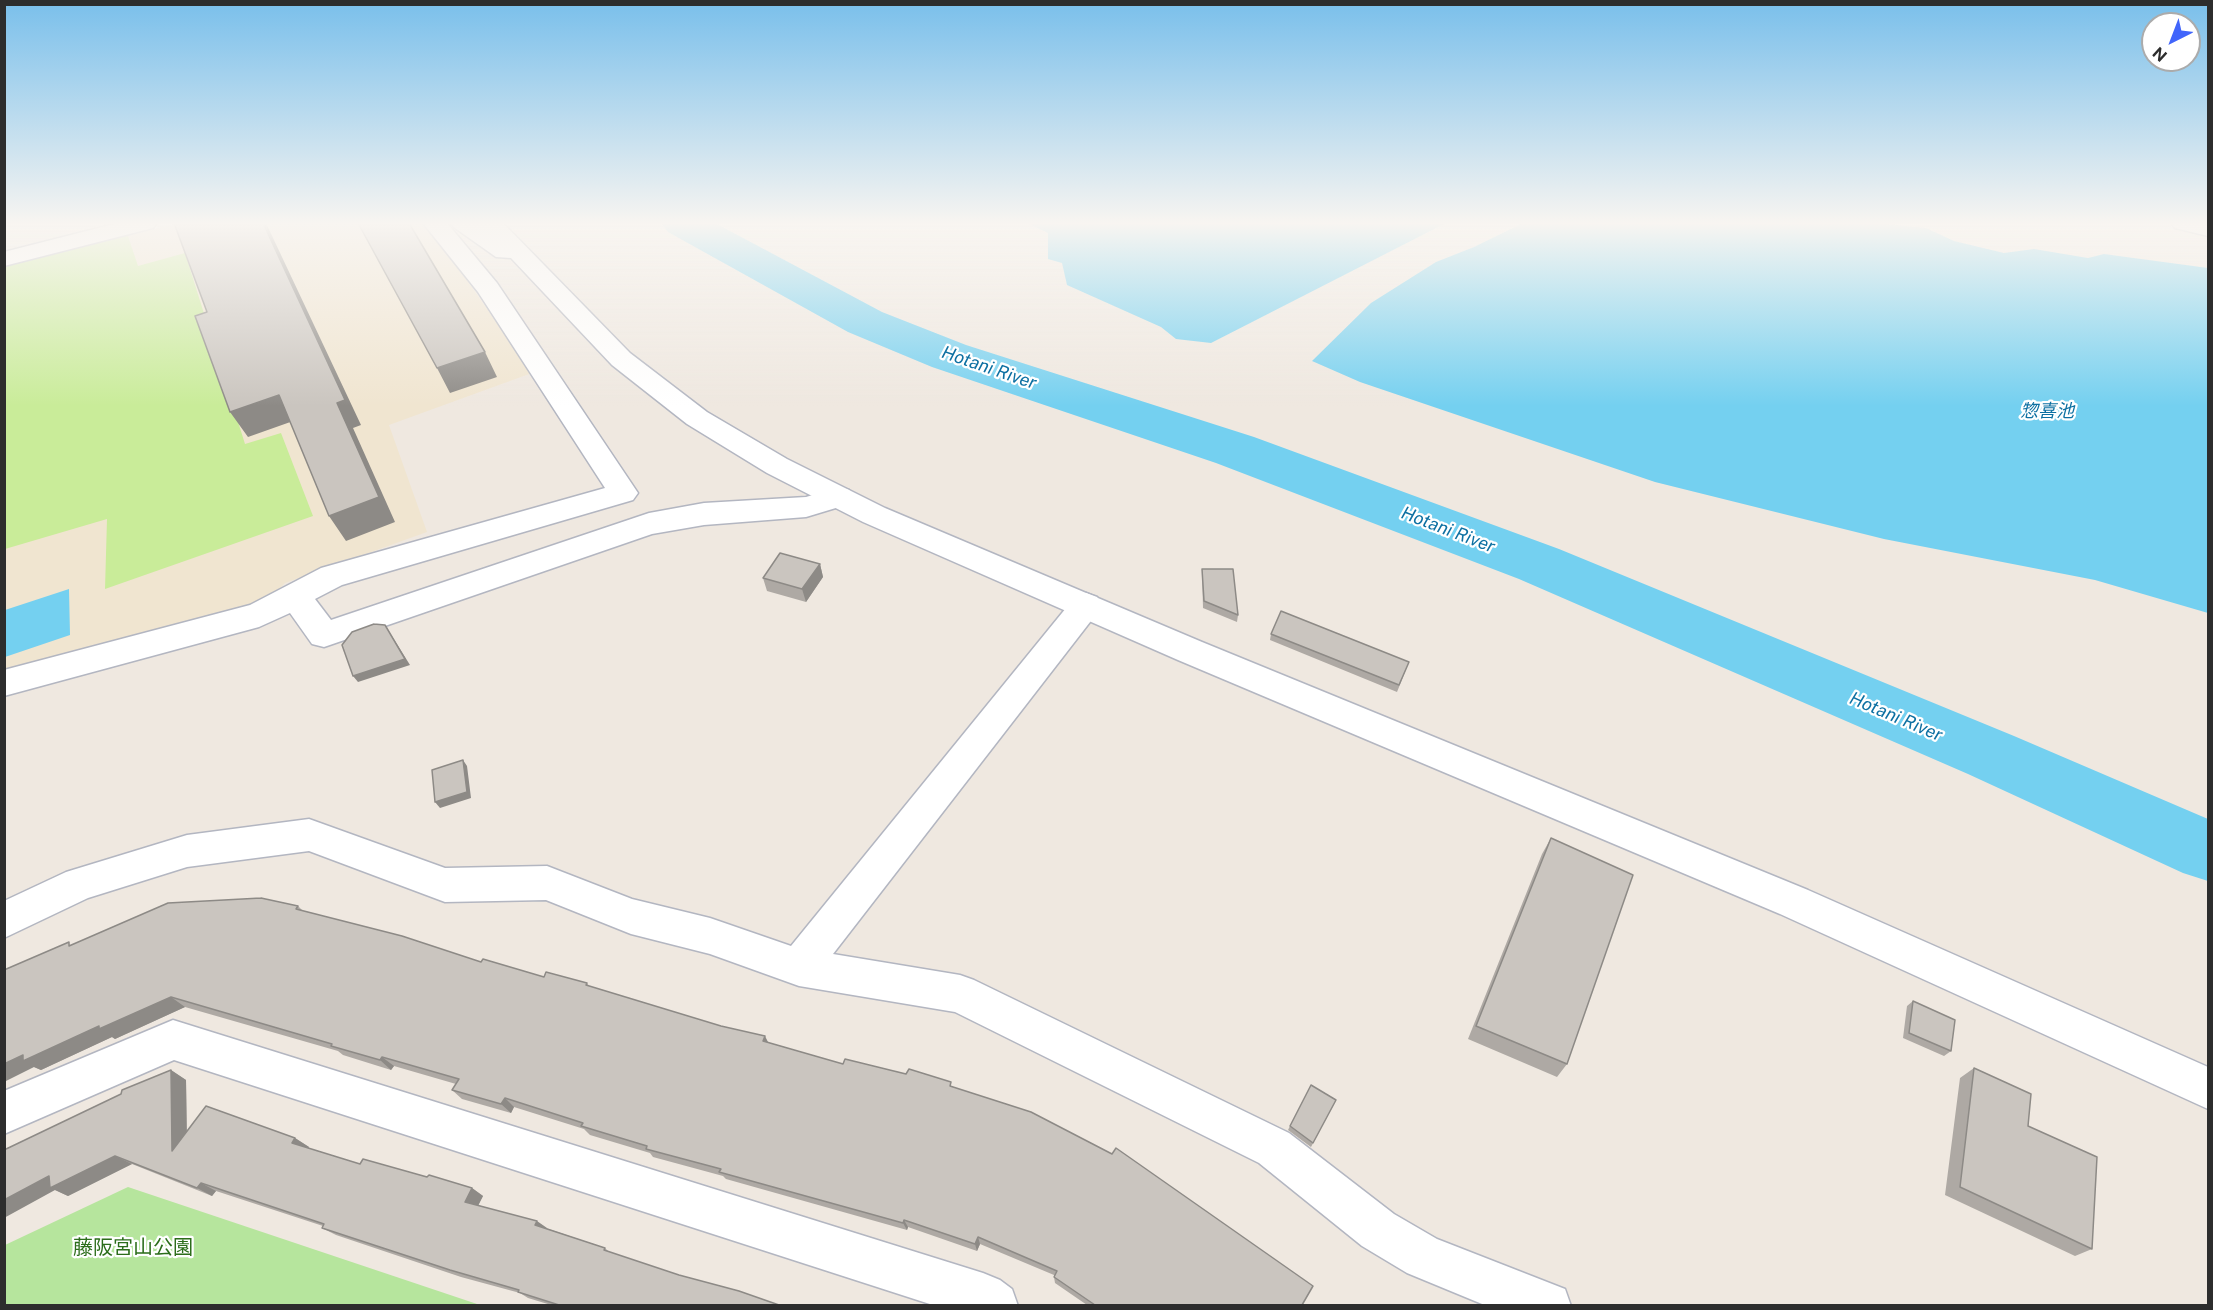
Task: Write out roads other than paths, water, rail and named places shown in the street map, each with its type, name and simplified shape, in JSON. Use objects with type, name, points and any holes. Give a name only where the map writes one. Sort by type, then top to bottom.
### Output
[{"type":"street","points":[[4,683],[260,615],[332,576],[623,493],[485,284]]},
{"type":"street","points":[[551,284],[621,359],[660,392],[697,418],[777,466],[839,497],[1086,605],[1794,902],[2208,1088]]},
{"type":"street","points":[[296,595],[324,635],[649,524],[704,514],[806,507],[839,497]]},
{"type":"street","points":[[799,967],[1086,605]]},
{"type":"street","points":[[4,920],[79,884],[188,850],[309,835],[445,885],[547,883],[631,915],[710,936],[799,967],[960,994],[1274,1148],[1378,1230],[1424,1257],[1548,1305]]},
{"type":"street","points":[[4,1113],[173,1040],[986,1302]]},
{"type":"water","points":[[1326,284],[1211,343],[1176,339],[1161,327],[1067,285]]},
{"type":"water","name":"惣喜池","points":[[1401,284],[2208,284],[2208,613],[2095,580],[1884,539],[1655,482],[1360,382],[1312,361],[1371,303]]},
{"type":"water","points":[[69,589],[70,635],[5,657],[5,610]]},
{"type":"waterway","name":"Hotani River","points":[[795,284],[865,322],[949,356],[1235,450],[1539,564],[1991,755],[2208,851]]},
{"type":"park label","name":"藤阪宮山公園","points":[[133,1248]]}]
